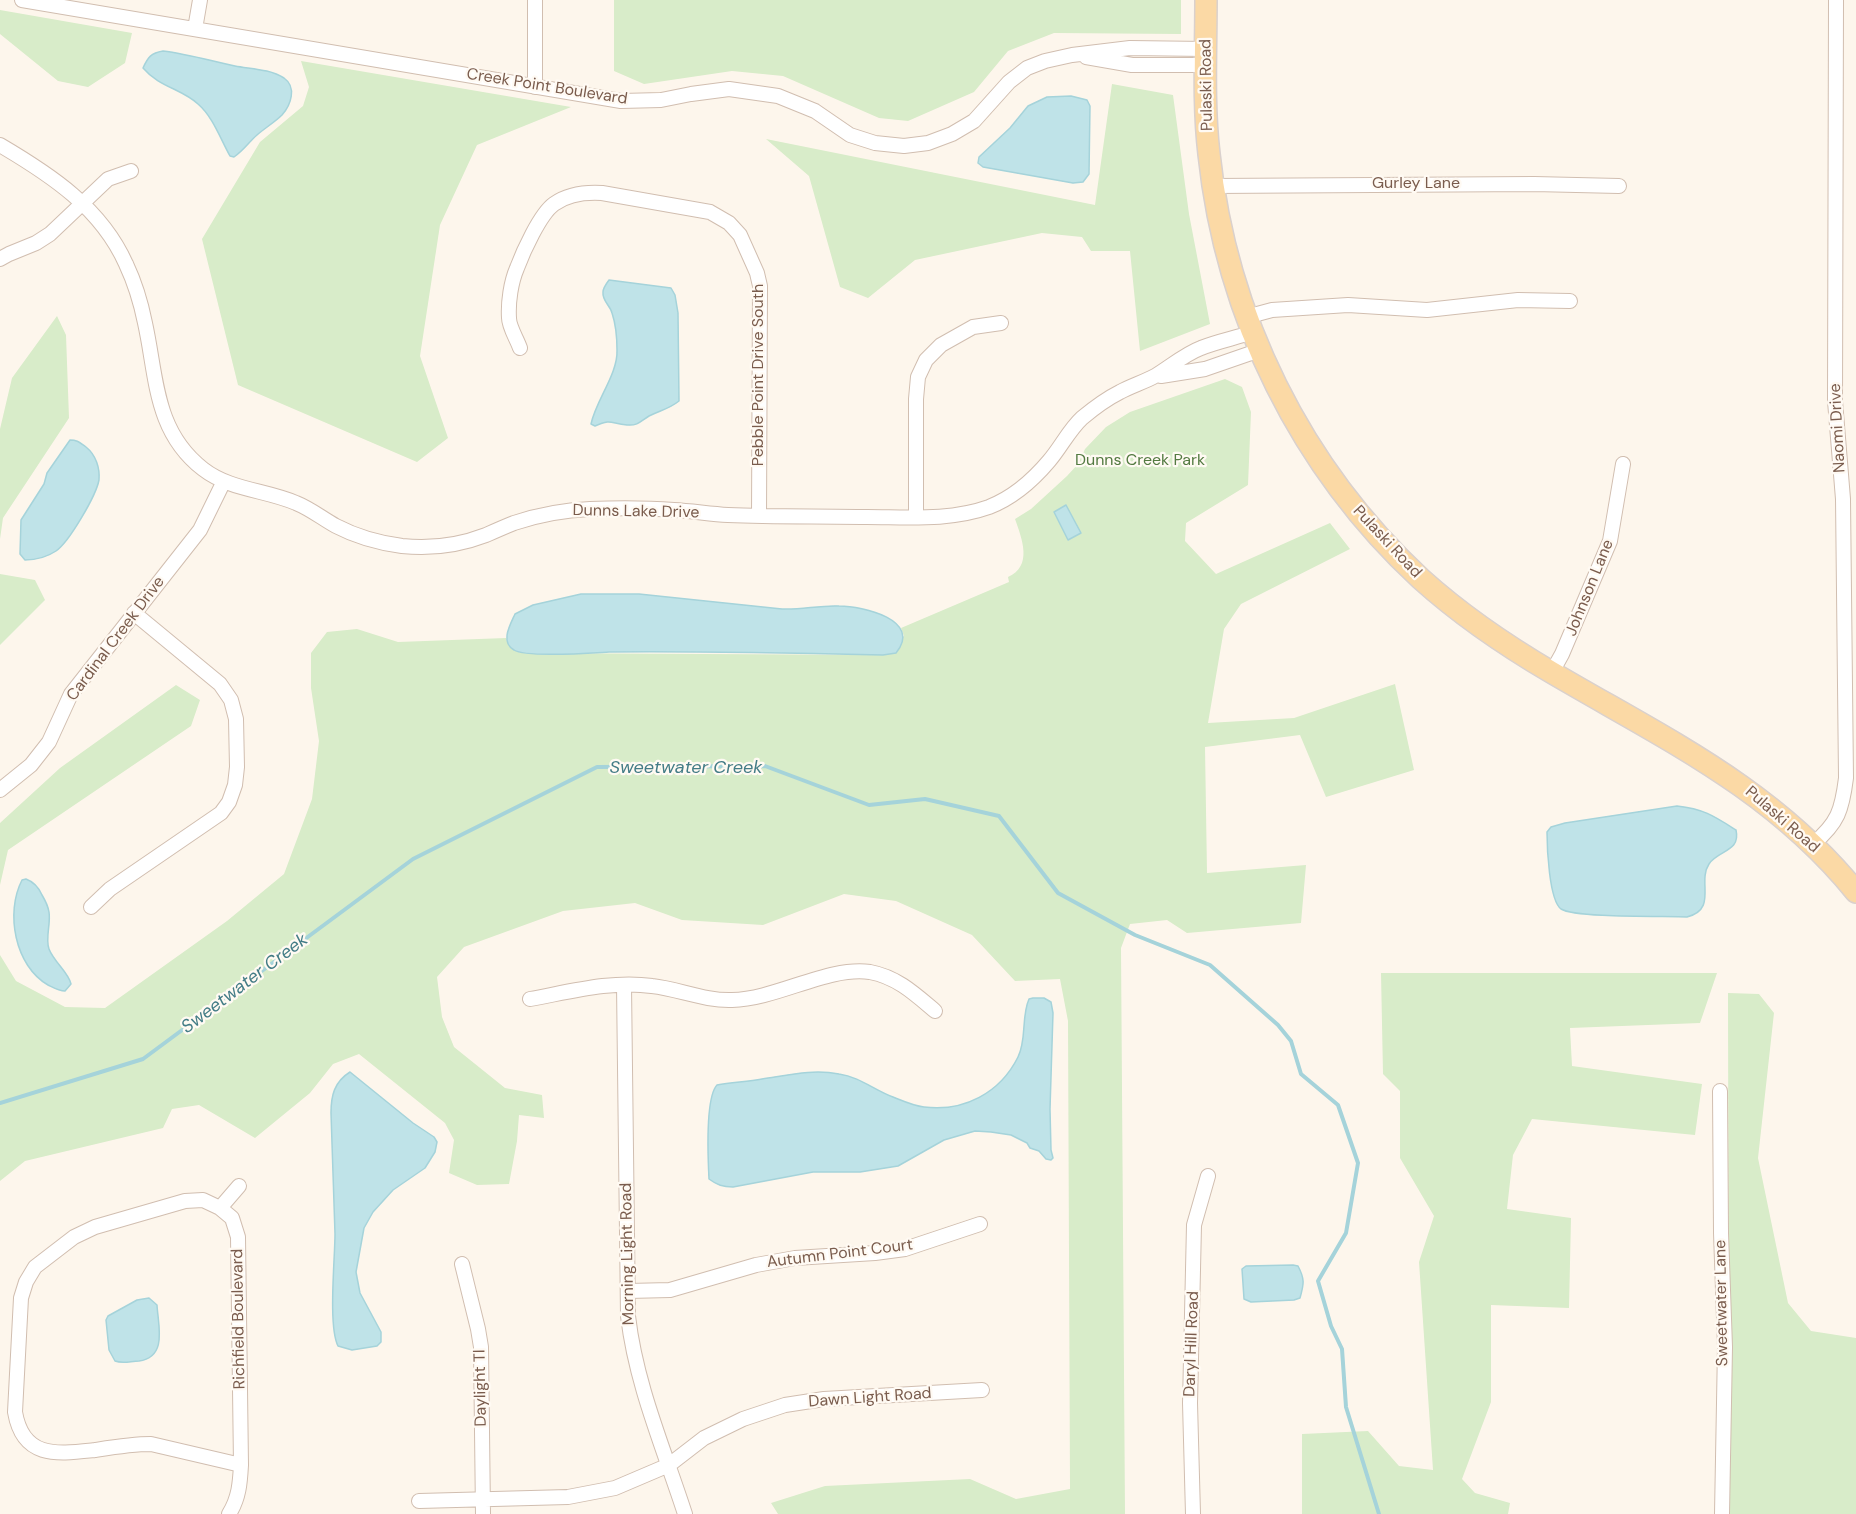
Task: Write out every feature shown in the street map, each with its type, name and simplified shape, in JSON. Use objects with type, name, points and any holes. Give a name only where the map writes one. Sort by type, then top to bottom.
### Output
[{"type":"main road","name":"Pulaski Road","points":[[1206,0],[1209,152],[1227,259],[1266,366],[1302,434],[1333,478],[1371,527],[1420,578],[1468,618],[1552,672],[1686,748],[1728,775],[1774,810],[1813,844],[1856,892]]},
{"type":"street","name":"Creek Point Boulevard","points":[[22,0],[621,101],[661,100],[729,89],[778,96],[815,111],[850,135],[875,143],[904,146],[928,143],[952,134],[974,121],[1009,82],[1027,68],[1045,61],[1072,55],[1130,48],[1206,57]]},
{"type":"street","points":[[195,29],[200,0]]},
{"type":"street","points":[[535,0],[535,87]]},
{"type":"street","name":"Naomi Drive","points":[[1813,844],[1830,830],[1838,816],[1844,797],[1846,778],[1843,499],[1835,401],[1836,0]]},
{"type":"street","name":"Dunns Lake Drive","points":[[0,145],[61,183],[97,219],[112,238],[126,263],[146,323],[159,402],[171,432],[185,453],[205,471],[224,481],[243,488],[276,495],[301,505],[356,535],[381,542],[408,546],[438,546],[484,536],[515,523],[562,512],[589,509],[670,510],[759,516],[960,515],[989,507],[1030,481],[1078,423],[1098,405],[1121,391],[1153,377]]},
{"type":"street","points":[[0,259],[50,234],[108,179],[131,171]]},
{"type":"street","name":"Gurley Lane","points":[[1213,186],[1534,184],[1619,186]]},
{"type":"street","name":"Pebble Point Drive South","points":[[520,348],[509,320],[510,295],[516,269],[541,218],[552,205],[568,196],[586,192],[602,193],[710,212],[729,223],[740,235],[758,273],[760,286],[759,516]]},
{"type":"street","points":[[1153,377],[1205,369],[1253,333],[1272,310],[1348,304],[1427,310],[1518,300],[1570,302]]},
{"type":"street","points":[[916,517],[918,377],[926,360],[941,345],[973,327],[1001,323]]},
{"type":"street","points":[[1153,377],[1198,349],[1253,333]]},
{"type":"street","name":"Johnson Lane","points":[[1552,672],[1610,542],[1623,464]]},
{"type":"street","name":"Cardinal Creek Drive","points":[[0,790],[31,765],[49,742],[71,694],[200,530],[224,481]]},
{"type":"street","points":[[91,907],[110,889],[221,813],[229,802],[235,786],[236,719],[231,700],[220,684],[134,613]]},
{"type":"street","points":[[530,999],[597,987],[624,985],[651,986],[715,999],[733,1000],[784,990],[846,971],[869,972],[889,977],[907,988],[935,1011]]},
{"type":"street","name":"Morning Light Road","points":[[624,985],[628,1316],[632,1346],[642,1387],[685,1514]]},
{"type":"street","name":"Sweetwater Lane","points":[[1720,1091],[1725,1347],[1722,1514]]},
{"type":"street","name":"Daryl Hill Road","points":[[1193,1514],[1190,1403],[1194,1225],[1208,1176]]},
{"type":"street","points":[[239,1186],[220,1208],[203,1200],[185,1201],[94,1227],[74,1237],[35,1267],[26,1282],[21,1298],[15,1412],[18,1428],[30,1444],[46,1451],[62,1454],[151,1444],[241,1465]]},
{"type":"street","name":"Richfield Boulevard","points":[[220,1208],[231,1218],[238,1237],[241,1465],[240,1488],[236,1503],[229,1514]]},
{"type":"street","name":"Autumn Point Court","points":[[628,1291],[670,1290],[756,1265],[795,1258],[905,1249],[980,1224]]},
{"type":"street","name":"Daylight Tl","points":[[462,1264],[481,1347],[482,1507]]},
{"type":"street","name":"Dawn Light Road","points":[[419,1501],[482,1507],[568,1497],[615,1488],[669,1465],[704,1438],[743,1419],[785,1405],[824,1399],[982,1390]]},
{"type":"green space","points":[[614,0],[1181,0],[1181,34],[1054,33],[1008,51],[974,92],[908,121],[879,118],[783,76],[732,71],[644,84],[614,71]]},
{"type":"green space","points":[[0,10],[132,33],[125,63],[88,87],[58,81],[0,34]]},
{"type":"green space","points":[[301,61],[571,107],[477,145],[440,225],[420,356],[448,438],[417,462],[238,385],[202,239],[260,142],[303,106],[309,87]]},
{"type":"green space","points":[[1112,84],[1173,95],[1189,214],[1210,324],[1140,351],[1130,251],[1091,251],[1082,237],[1042,233],[915,260],[868,298],[840,287],[809,176],[766,139],[1095,205]]},
{"type":"green space","points":[[57,316],[66,335],[69,418],[3,518],[0,539],[0,429],[12,378]]},
{"type":"green space","name":"Dunns Creek Park","points":[[1225,379],[1242,387],[1251,412],[1248,485],[1186,523],[1185,541],[1216,574],[1330,523],[1350,549],[1241,604],[1224,629],[1208,723],[1294,718],[1395,684],[1414,770],[1326,797],[1300,735],[1205,747],[1207,873],[1306,865],[1301,923],[1187,933],[1167,920],[1130,924],[1121,948],[1125,1514],[778,1514],[771,1503],[825,1486],[970,1479],[1016,1499],[1070,1489],[1068,1021],[1060,979],[1015,981],[972,935],[896,901],[844,894],[763,925],[682,920],[635,903],[563,911],[464,947],[437,977],[442,1017],[454,1047],[505,1088],[542,1095],[544,1118],[519,1115],[509,1184],[477,1185],[449,1173],[454,1140],[445,1123],[359,1054],[333,1064],[310,1093],[255,1138],[199,1105],[172,1109],[163,1128],[25,1161],[0,1181],[0,955],[16,981],[65,1007],[105,1008],[227,921],[284,874],[312,799],[319,741],[311,688],[311,653],[327,632],[357,629],[398,642],[506,638],[511,648],[521,653],[883,655],[904,636],[901,628],[1009,582],[1008,577],[1021,566],[1024,551],[1015,519],[1031,509],[1067,476],[1078,464],[1085,449],[1106,427],[1130,412]]},
{"type":"green space","points":[[0,574],[35,580],[45,600],[0,645]]},
{"type":"green space","points":[[176,685],[200,700],[191,726],[8,850],[0,885],[0,823],[60,768]]},
{"type":"green space","points":[[1381,973],[1717,973],[1700,1023],[1570,1028],[1572,1066],[1702,1084],[1695,1135],[1532,1119],[1513,1155],[1507,1209],[1571,1218],[1569,1308],[1491,1305],[1491,1402],[1462,1479],[1475,1493],[1510,1503],[1508,1514],[1302,1514],[1302,1434],[1368,1431],[1399,1466],[1433,1470],[1419,1262],[1434,1216],[1400,1158],[1400,1091],[1383,1074]]},
{"type":"green space","points":[[1728,993],[1759,994],[1774,1013],[1758,1158],[1788,1303],[1811,1331],[1856,1338],[1856,1514],[1729,1514]]},
{"type":"water","points":[[163,51],[279,75],[290,86],[291,96],[288,106],[282,115],[237,155],[230,156],[212,121],[203,109],[192,99],[156,80],[143,68],[150,56]]},
{"type":"water","points":[[1071,96],[1087,100],[1090,106],[1089,174],[1083,182],[1073,183],[983,167],[978,163],[979,157],[1010,128],[1028,106],[1047,97]]},
{"type":"water","points":[[609,280],[671,288],[675,295],[678,313],[679,401],[634,425],[608,422],[595,426],[591,424],[611,378],[616,359],[617,340],[614,322],[603,295],[603,290]]},
{"type":"water","points":[[70,440],[77,441],[86,447],[95,458],[99,475],[97,487],[81,518],[61,546],[45,556],[25,560],[20,554],[21,520],[44,484],[47,473]]},
{"type":"water","points":[[1066,505],[1081,533],[1068,540],[1054,512]]},
{"type":"water","points":[[581,594],[639,594],[782,609],[849,607],[887,617],[902,632],[902,642],[896,653],[883,655],[678,652],[531,654],[510,647],[507,633],[515,614],[533,605]]},
{"type":"water","points":[[1677,806],[1708,814],[1736,830],[1737,837],[1732,847],[1709,864],[1706,871],[1702,908],[1687,917],[1584,914],[1561,909],[1554,895],[1547,849],[1547,832],[1551,827]]},
{"type":"water","points":[[26,879],[38,888],[47,905],[49,949],[71,984],[65,991],[48,985],[37,976],[28,965],[16,938],[14,908],[22,880]]},
{"type":"water","points":[[1044,998],[1051,1002],[1053,1013],[1050,1109],[1053,1158],[1051,1160],[1046,1159],[1039,1151],[1030,1148],[1027,1143],[1011,1135],[975,1131],[944,1140],[898,1166],[860,1172],[813,1172],[733,1187],[720,1185],[709,1179],[709,1115],[713,1092],[717,1085],[820,1072],[854,1078],[886,1094],[920,1106],[939,1108],[967,1103],[991,1090],[1010,1070],[1021,1050],[1025,1013],[1029,999]]},
{"type":"water","points":[[350,1072],[434,1137],[437,1142],[435,1152],[425,1168],[393,1190],[373,1212],[364,1228],[356,1272],[360,1293],[381,1332],[381,1342],[377,1346],[352,1350],[338,1346],[333,1324],[335,1234],[331,1113],[334,1090],[340,1080]]},
{"type":"water","points":[[1246,1266],[1298,1266],[1303,1278],[1300,1298],[1251,1302],[1244,1299],[1242,1269]]},
{"type":"water","points":[[149,1298],[157,1305],[158,1347],[148,1358],[139,1361],[115,1361],[109,1350],[106,1320],[108,1316],[137,1300]]},
{"type":"waterway","name":"Sweetwater Creek","points":[[0,1103],[143,1059],[413,859],[597,767],[765,766],[869,805],[925,799],[999,816],[1058,893],[1135,935],[1210,965],[1278,1025],[1291,1041],[1301,1074],[1338,1105],[1358,1163],[1346,1233],[1318,1281],[1331,1326],[1342,1349],[1346,1407],[1379,1514]]}]
